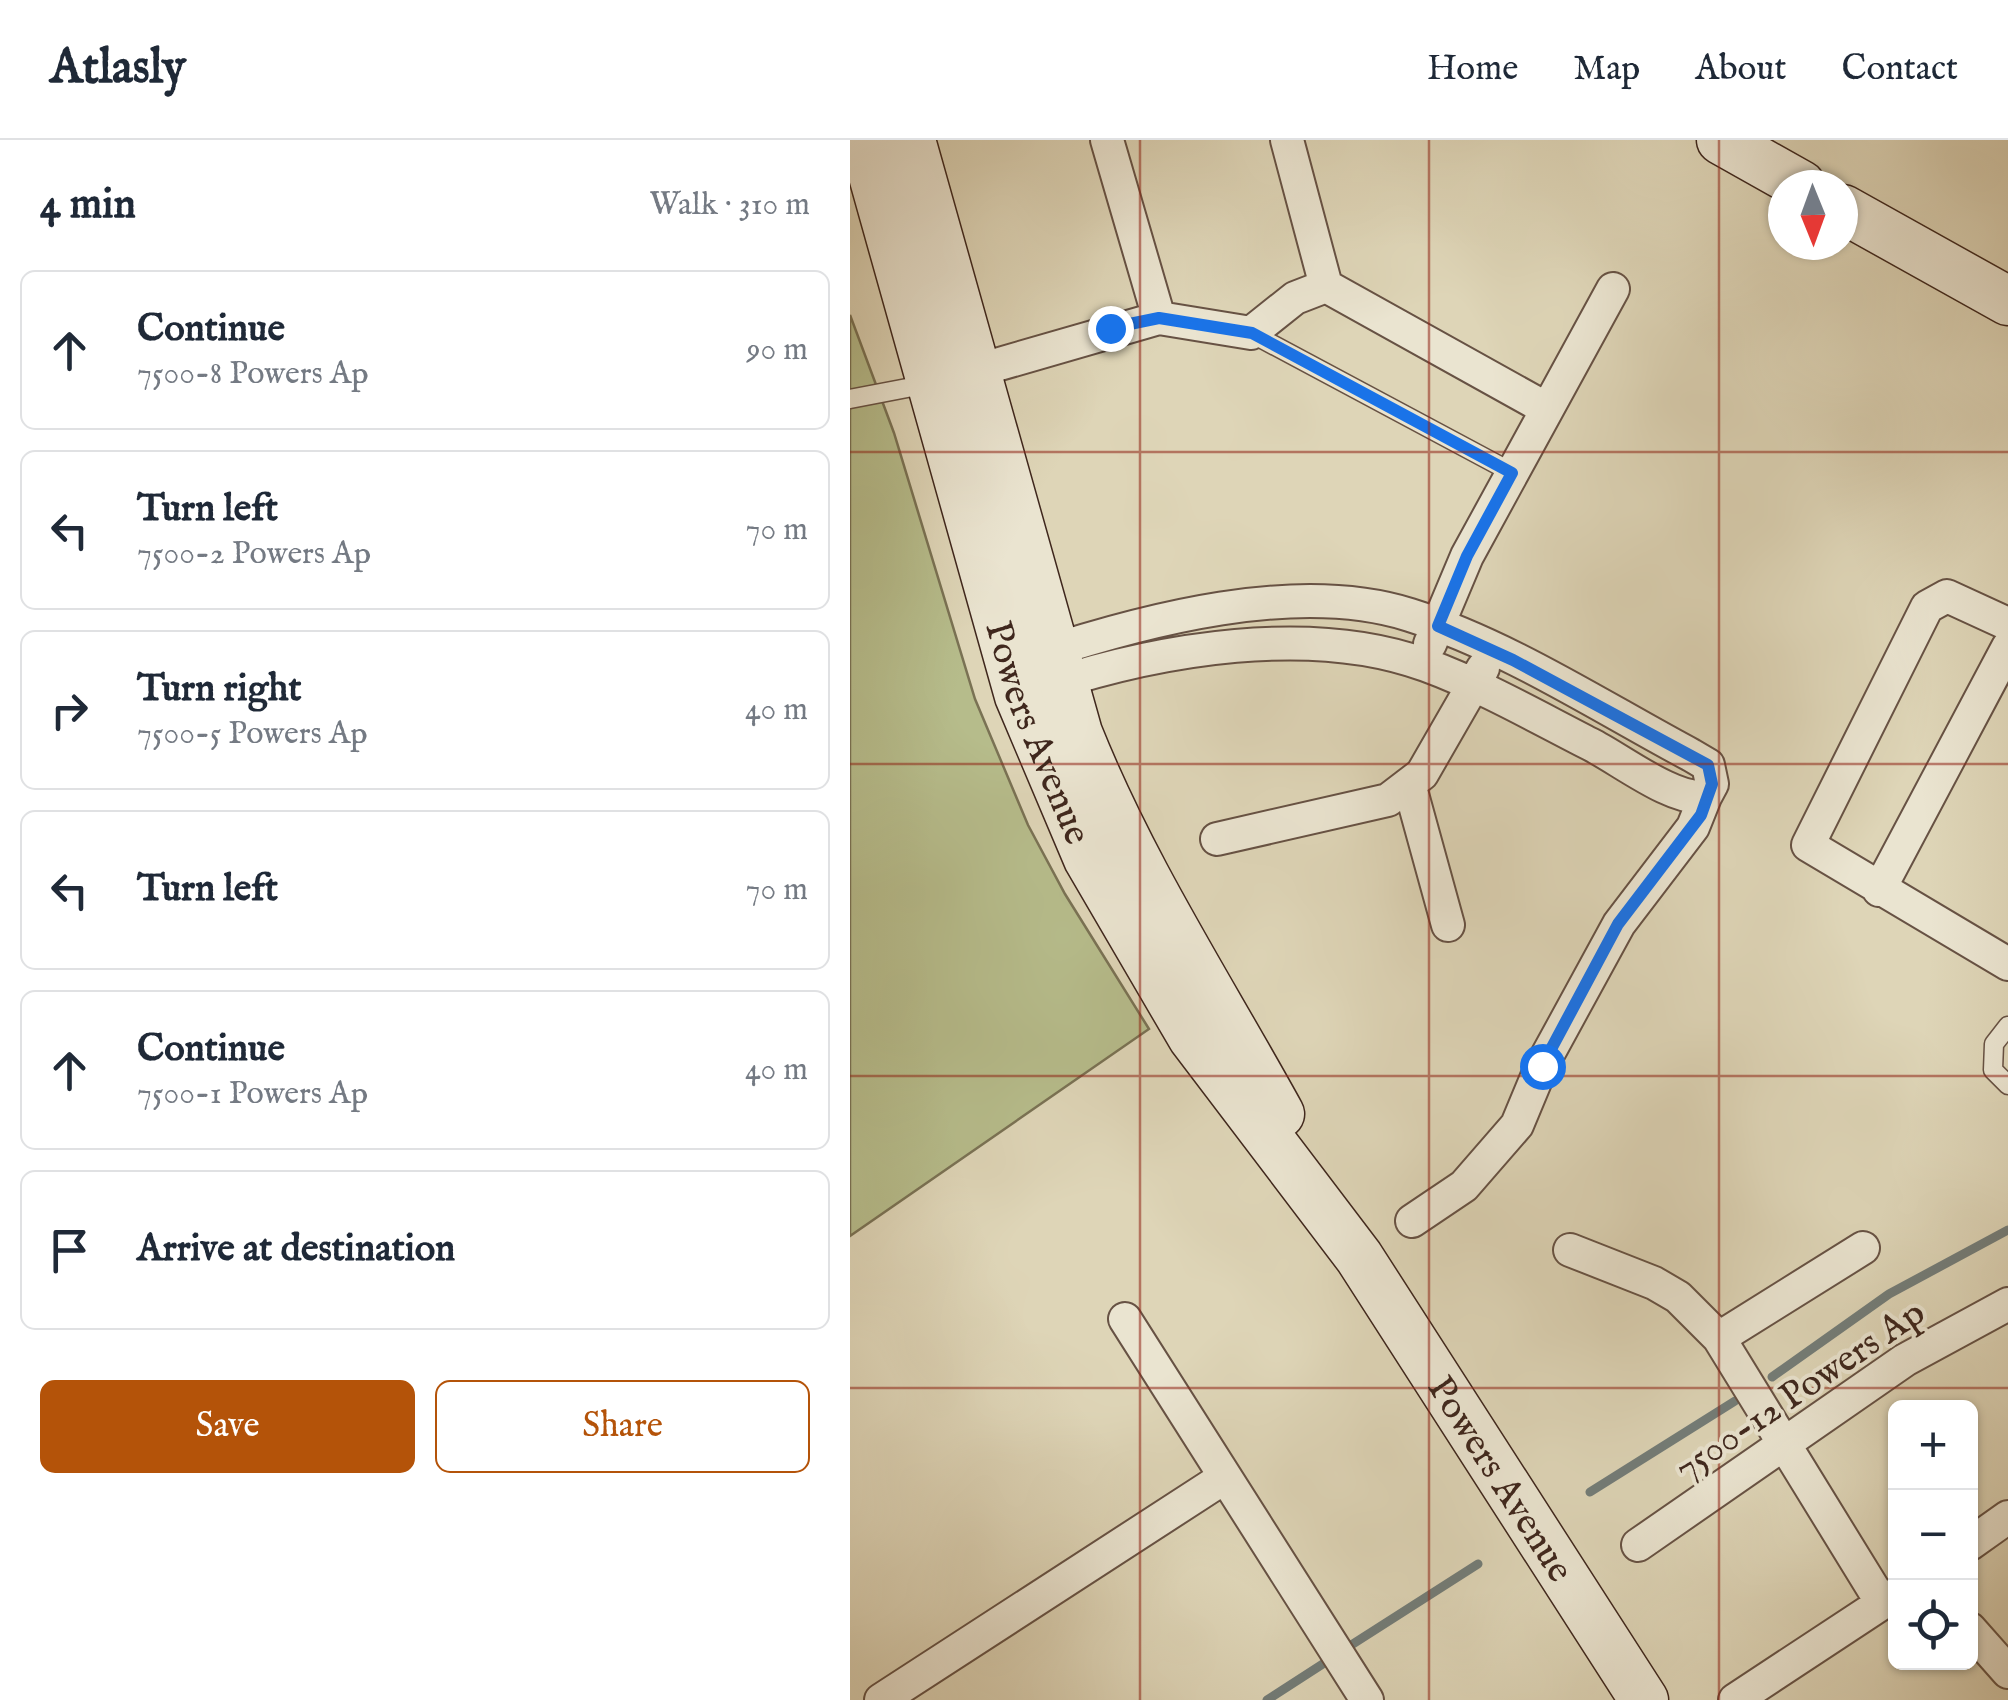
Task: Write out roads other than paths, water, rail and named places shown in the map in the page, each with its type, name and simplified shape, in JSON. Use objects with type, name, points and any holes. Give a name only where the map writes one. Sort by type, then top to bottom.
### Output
[{"type":"street","name":"Powers Avenue","points":[[863,140],[1014,680],[1088,859],[1192,1037],[1359,1257]]},
{"type":"street","name":"Powers Avenue","points":[[911,140],[1078,733],[1108,807],[1359,1257],[1644,1700]]},
{"type":"street","points":[[1107,140],[1159,318]]},
{"type":"street","points":[[1287,140],[1326,286],[1548,409]]},
{"type":"street","points":[[1720,140],[1774,170]]},
{"type":"street","points":[[1858,217],[2008,301]]},
{"type":"street","points":[[930,384],[1159,318],[1252,333],[1295,298],[1326,286]]},
{"type":"street","points":[[1421,663],[1467,556],[1613,288]]},
{"type":"street","points":[[1995,618],[1948,596],[1926,607],[1808,845],[2008,964]]},
{"type":"street","points":[[1014,680],[1060,665],[1148,623],[1264,604],[1326,602],[1412,615],[1438,626],[1708,765],[1712,784],[1693,827],[1618,924],[1542,1066],[1517,1124],[1464,1186],[1412,1221]]},
{"type":"street","points":[[1060,665],[1280,644],[1322,644],[1421,663],[1621,760],[1684,798],[1705,797]]},
{"type":"street","points":[[1879,890],[2008,647]]},
{"type":"street","points":[[1217,840],[1388,800],[1410,787],[1422,774],[1493,651]]},
{"type":"street","points":[[1410,787],[1448,925]]},
{"type":"street","points":[[1719,1338],[1863,1248]]},
{"type":"street","points":[[1570,1250],[1654,1282],[1678,1297],[1719,1338],[1784,1445],[1888,1598]]},
{"type":"street","name":"7500-12 Powers Ap","points":[[1638,1545],[1905,1360],[2008,1304]]},
{"type":"street","points":[[1125,1319],[1367,1700]]},
{"type":"street","points":[[881,1700],[1225,1477]]},
{"type":"street","points":[[1978,1538],[2008,1517]]},
{"type":"street","points":[[1735,1700],[1888,1600]]},
{"type":"street","points":[[1978,1637],[2008,1672]]},
{"type":"lane","points":[[1252,333],[1512,473]]},
{"type":"lane","points":[[850,399],[930,384]]},
{"type":"lane","points":[[2008,1026],[1994,1044],[1993,1070],[2008,1085]]},
{"type":"waterway","points":[[1772,1377],[1889,1294],[2008,1230]]},
{"type":"waterway","points":[[1590,1492],[1735,1401]]},
{"type":"waterway","points":[[1345,1649],[1478,1564]]},
{"type":"waterway","points":[[1267,1700],[1332,1658]]}]
